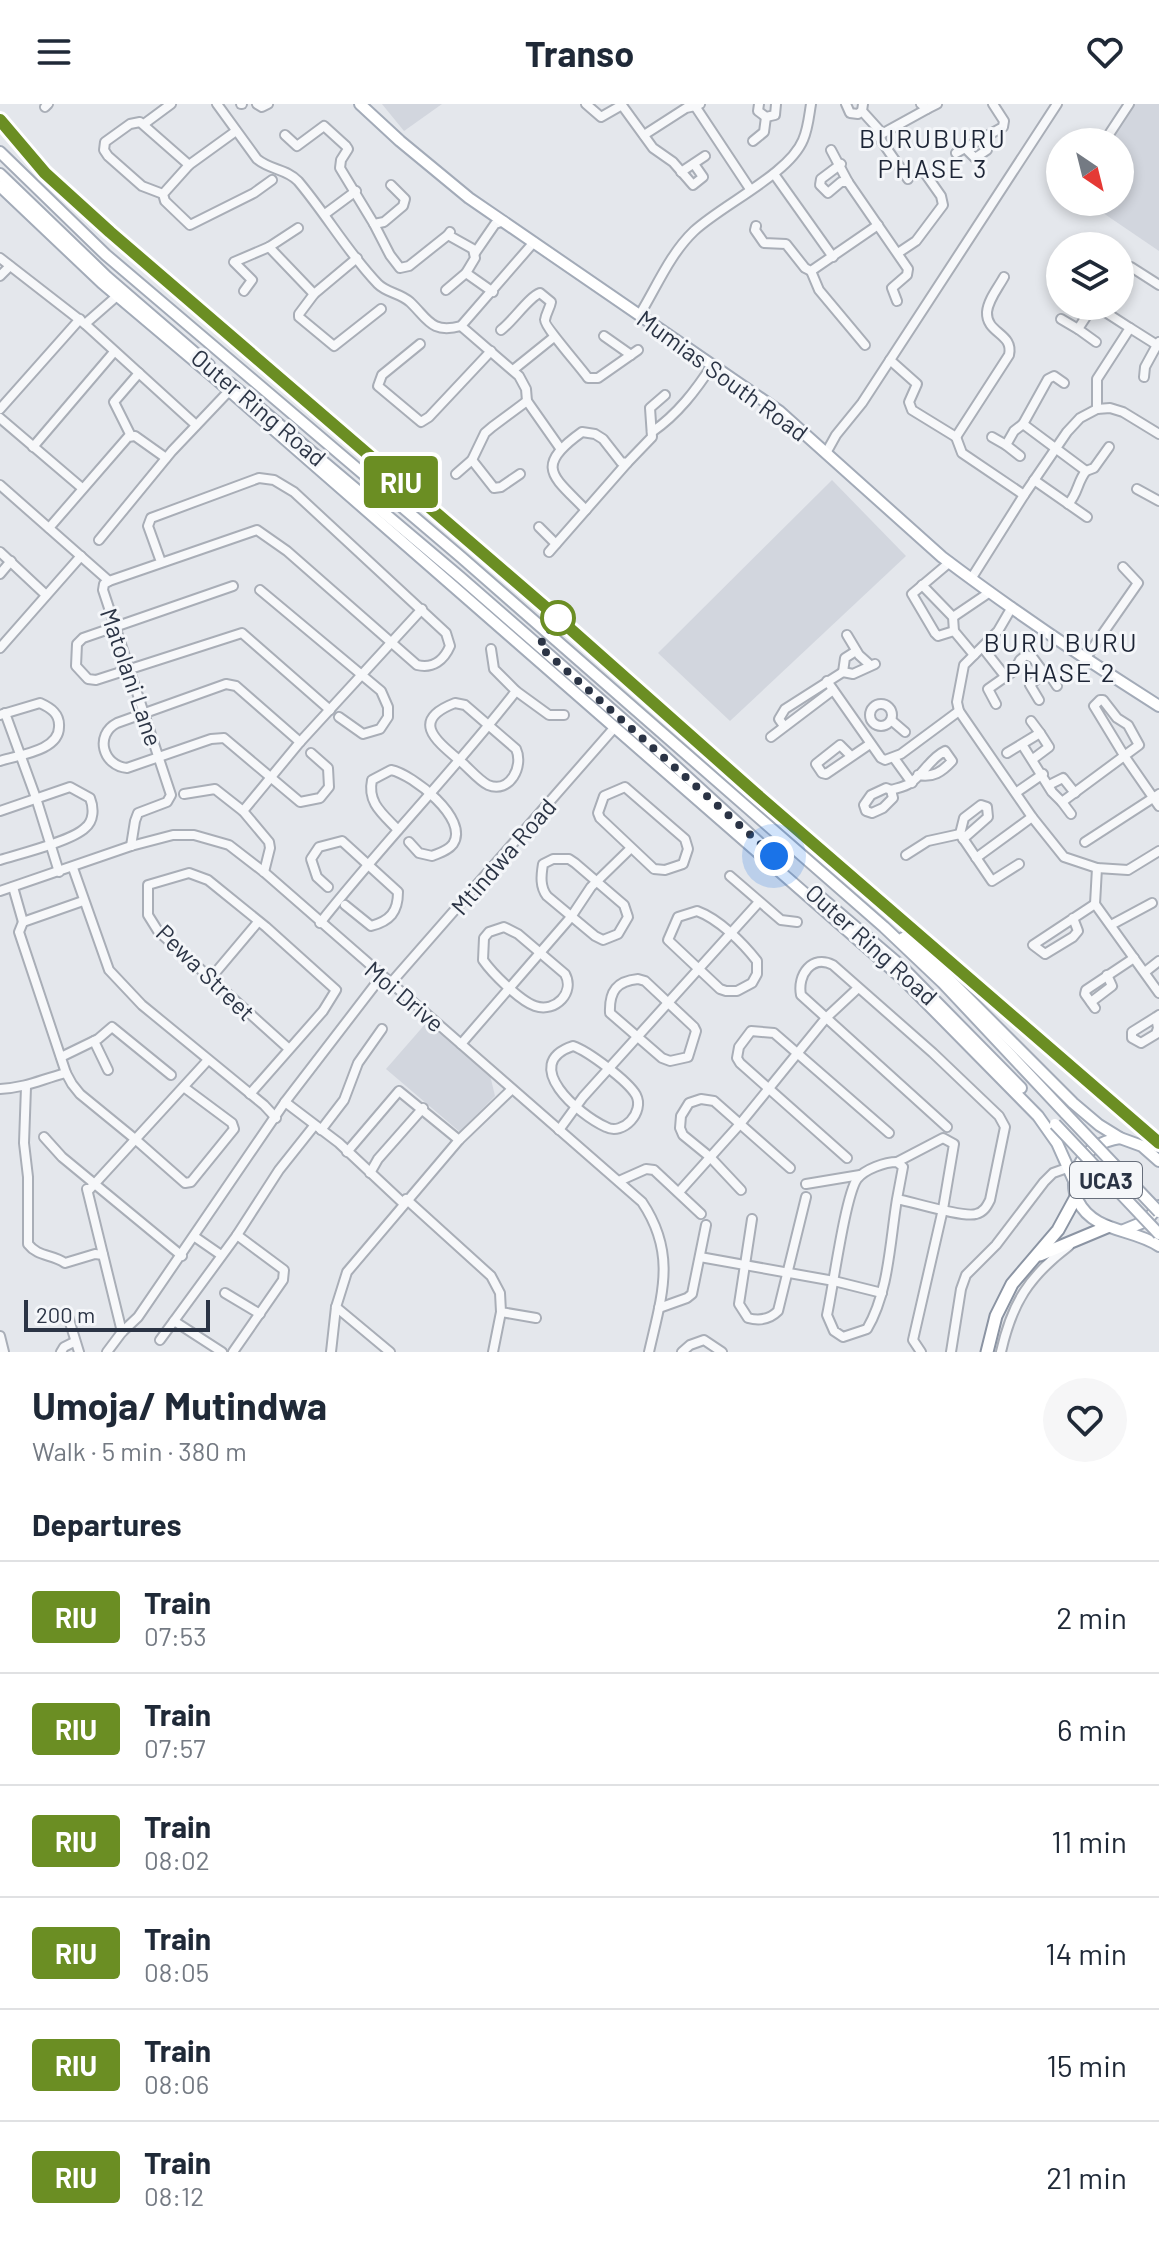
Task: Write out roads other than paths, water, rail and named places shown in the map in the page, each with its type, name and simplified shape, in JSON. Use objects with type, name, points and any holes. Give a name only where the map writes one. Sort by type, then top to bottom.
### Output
[{"type":"highway","points":[[987,1352],[1001,1304],[1012,1284],[1058,1230],[1076,1197]]},
{"type":"highway","points":[[1033,1259],[1082,1235],[1107,1227]]},
{"type":"main road","name":"Mumias South Road","points":[[360,104],[454,187],[779,411],[971,579],[1085,659],[1159,706]]},
{"type":"main road","points":[[0,144],[43,196]]},
{"type":"main road","name":"Outer Ring Road","points":[[0,152],[106,255],[472,567],[884,927],[1021,1064],[1159,1209],[1146,1221],[1122,1231]]},
{"type":"main road","name":"Outer Ring Road","points":[[0,174],[107,277],[460,577],[904,969],[970,1034],[1159,1234]]},
{"type":"main road","name":"Outer Ring Road","points":[[0,186],[117,296],[240,401]]},
{"type":"main road","points":[[240,401],[256,406]]},
{"type":"main road","name":"UCA3","points":[[240,401],[923,998],[1038,1116],[1057,1143],[1074,1181]]},
{"type":"main road","name":"Outer Ring Road","points":[[884,927],[923,953],[1063,1094],[1099,1125],[1120,1138],[1142,1146],[1159,1161]]},
{"type":"main road","points":[[864,933],[870,949]]},
{"type":"main road","points":[[1120,1138],[1106,1140],[1084,1156],[1074,1181],[1076,1197],[1090,1218],[1122,1231]]},
{"type":"main road","name":"UCA3","points":[[1122,1231],[1159,1246]]},
{"type":"street","points":[[163,194],[142,186],[104,150],[107,140],[130,124],[144,124],[171,104]]},
{"type":"street","points":[[217,104],[264,165],[294,176],[380,286],[404,298],[437,328],[461,326],[534,242]]},
{"type":"street","points":[[257,104],[262,107],[268,104]]},
{"type":"street","points":[[586,104],[601,117],[621,105],[653,148],[673,162],[691,185],[703,177],[694,164]]},
{"type":"street","points":[[758,105],[758,111],[766,117],[775,115],[776,104]]},
{"type":"street","points":[[640,314],[672,258],[691,234],[789,161],[803,140],[811,104]]},
{"type":"street","points":[[846,104],[850,113],[858,114],[862,108],[881,132],[878,136]]},
{"type":"street","points":[[878,136],[924,107],[937,104]]},
{"type":"street","points":[[826,453],[890,364],[1057,104]]},
{"type":"street","points":[[1113,128],[1129,104]]},
{"type":"street","points":[[644,135],[686,108],[698,105],[750,189]]},
{"type":"street","points":[[984,138],[988,144],[987,150],[975,158],[960,151],[1004,124],[995,105]]},
{"type":"street","points":[[753,141],[764,132],[766,117]]},
{"type":"street","points":[[144,124],[189,165]]},
{"type":"street","points":[[285,135],[297,146],[318,128],[326,127],[347,147],[340,168],[400,268],[409,266],[449,233],[475,253]]},
{"type":"street","points":[[163,194],[189,165],[236,131]]},
{"type":"street","points":[[878,136],[908,179]]},
{"type":"street","points":[[831,150],[848,182],[909,271],[892,288],[897,301]]},
{"type":"street","points":[[681,172],[705,156]]},
{"type":"street","points":[[841,164],[821,179],[820,185],[828,193],[841,182],[848,182]]},
{"type":"street","points":[[898,253],[916,241],[943,205],[941,196],[922,169]]},
{"type":"street","points":[[774,174],[833,257]]},
{"type":"street","points":[[163,194],[165,201],[190,225],[254,193],[272,180]]},
{"type":"street","points":[[374,224],[381,224],[396,214],[405,203],[405,199],[391,185]]},
{"type":"street","points":[[325,214],[356,191]]},
{"type":"street","points":[[446,290],[466,273],[475,253],[495,224],[504,221]]},
{"type":"street","points":[[811,271],[878,225]]},
{"type":"street","points":[[756,226],[755,230],[764,243],[786,244],[811,271],[819,290],[865,345]]},
{"type":"street","points":[[244,291],[251,278],[234,262],[269,247],[298,228]]},
{"type":"street","points":[[269,247],[314,294]]},
{"type":"street","points":[[0,258],[82,322],[196,425]]},
{"type":"street","points":[[357,258],[314,294],[299,317],[331,346],[338,344],[381,309]]},
{"type":"street","points":[[0,276],[10,266]]},
{"type":"street","points":[[1134,269],[1159,285]]},
{"type":"street","points":[[466,273],[493,292]]},
{"type":"street","points":[[956,437],[1009,355],[1010,343],[991,326],[987,317],[991,300],[1004,277]]},
{"type":"street","points":[[501,330],[540,293],[551,302],[544,323],[588,378],[593,379],[634,352],[604,336]]},
{"type":"street","points":[[0,409],[82,322],[117,296]]},
{"type":"street","points":[[1063,320],[1096,342]]},
{"type":"street","points":[[1078,329],[1084,320]]},
{"type":"street","points":[[1117,320],[1158,343],[1145,367],[1144,377]]},
{"type":"street","points":[[461,326],[513,370],[526,389],[527,401],[560,448]]},
{"type":"street","points":[[1097,409],[1097,379],[1130,328]]},
{"type":"street","points":[[513,370],[554,337]]},
{"type":"street","points":[[420,344],[382,375],[378,386],[421,422],[491,351]]},
{"type":"street","points":[[33,447],[114,352]]},
{"type":"street","points":[[652,432],[666,423],[695,392],[713,364]]},
{"type":"street","points":[[890,364],[917,384],[910,396],[909,406],[912,410],[956,437],[962,453],[1024,495]]},
{"type":"street","points":[[139,373],[114,402],[131,436],[166,458]]},
{"type":"street","points":[[1006,445],[1014,431],[1023,424],[1048,379],[1054,376],[1064,383]]},
{"type":"street","points":[[99,540],[166,458],[229,391]]},
{"type":"street","points":[[549,552],[649,442],[652,432],[650,408],[665,395]]},
{"type":"street","points":[[456,474],[472,460],[485,433],[527,401]]},
{"type":"street","points":[[971,579],[1075,422],[1097,409],[1110,408],[1123,412],[1159,434]]},
{"type":"street","points":[[0,418],[82,488]]},
{"type":"street","points":[[1023,424],[1086,471]]},
{"type":"street","points":[[586,510],[555,480],[552,467],[560,448],[582,432],[595,434],[621,462],[627,463]]},
{"type":"street","points":[[814,441],[820,442],[836,435]]},
{"type":"street","points":[[49,528],[131,436]]},
{"type":"street","points":[[992,437],[1020,456]]},
{"type":"street","points":[[1068,504],[1077,495],[1080,480],[1086,471],[1094,468],[1109,447]]},
{"type":"street","points":[[472,460],[494,488],[501,487],[520,474]]},
{"type":"street","points":[[161,562],[148,526],[151,518],[259,478],[274,480],[294,492],[422,609],[446,633],[450,646],[442,659],[429,666],[417,665],[392,641]]},
{"type":"street","points":[[1034,480],[1087,517]]},
{"type":"street","points":[[0,485],[109,581]]},
{"type":"street","points":[[1137,489],[1158,498]]},
{"type":"street","points":[[539,527],[556,544]]},
{"type":"street","name":"Matolani Lane","points":[[131,846],[138,813],[170,799],[160,756],[114,627],[104,584],[254,530],[262,532],[392,641]]},
{"type":"street","points":[[0,552],[46,595]]},
{"type":"street","points":[[0,648],[81,556]]},
{"type":"street","points":[[0,574],[11,561]]},
{"type":"street","points":[[950,562],[913,592],[912,597],[938,636],[954,631]]},
{"type":"street","points":[[1085,659],[1138,583],[1123,567]]},
{"type":"street","points":[[922,585],[953,617],[954,631],[974,655]]},
{"type":"street","points":[[233,586],[83,638],[77,644],[76,666],[88,679],[96,680],[242,633],[330,710]]},
{"type":"street","points":[[260,590],[386,698],[386,723],[380,729],[363,734],[339,717]]},
{"type":"street","points":[[953,617],[990,592]]},
{"type":"street","points":[[1012,607],[998,631],[964,665],[957,702],[959,711],[1032,817],[1064,857],[1097,868],[1128,870],[1159,851]]},
{"type":"street","points":[[243,811],[300,742],[422,609]]},
{"type":"street","points":[[784,726],[779,719],[780,714],[843,672],[853,674],[872,664],[856,651],[847,635]]},
{"type":"street","points":[[983,648],[1005,676]]},
{"type":"street","points":[[491,649],[494,669],[516,691],[549,715],[564,715]]},
{"type":"street","points":[[843,672],[845,658],[856,651]]},
{"type":"street","points":[[996,704],[988,689],[1015,670],[1020,660],[1029,655],[1057,686]]},
{"type":"street","points":[[1039,700],[1030,685],[1044,674]]},
{"type":"street","points":[[827,681],[860,731],[885,760],[894,758],[959,711]]},
{"type":"street","points":[[300,742],[232,684],[108,728],[103,751],[121,768],[211,739],[224,738],[300,802],[320,798],[326,793],[330,774],[311,753]]},
{"type":"street","points":[[771,737],[833,690]]},
{"type":"street","points":[[320,923],[368,862],[431,795],[516,691]]},
{"type":"street","points":[[1062,802],[1125,757],[1140,743],[1128,725],[1117,718],[1105,702],[1100,700],[1094,706],[1125,757],[1157,799],[1085,842]]},
{"type":"street","points":[[0,761],[19,754],[52,744],[59,733],[56,714],[40,703],[3,714],[19,754],[36,798],[59,872]]},
{"type":"street","points":[[460,703],[489,726],[518,753],[514,777],[498,786],[491,786],[433,738],[430,726],[435,712],[460,703]]},
{"type":"street","points":[[872,721],[872,710],[882,705],[891,711],[891,720],[905,732]]},
{"type":"street","points":[[872,721],[883,726],[891,720]]},
{"type":"street","points":[[860,731],[872,721]]},
{"type":"street","points":[[1031,721],[1049,747],[1033,759]]},
{"type":"street","name":"Mtindwa Road","points":[[390,984],[615,727]]},
{"type":"street","points":[[1007,753],[1040,733]]},
{"type":"street","points":[[851,756],[870,744]]},
{"type":"street","points":[[1023,746],[1054,795],[1071,814]]},
{"type":"street","points":[[891,790],[915,779],[894,758]]},
{"type":"street","points":[[398,830],[372,802],[370,790],[372,780],[391,770],[400,771],[431,795],[454,819],[456,840],[448,849],[432,856],[419,853],[409,842]]},
{"type":"street","points":[[1017,792],[1043,774]]},
{"type":"street","points":[[1049,785],[1065,778],[1075,793]]},
{"type":"street","points":[[0,811],[70,787],[82,792],[92,802],[92,818],[87,827],[0,860]]},
{"type":"street","points":[[619,788],[631,791],[687,843],[683,864],[665,870],[654,869],[630,849],[609,829],[598,813],[604,796],[619,788]]},
{"type":"street","points":[[184,794],[215,789],[243,811],[269,842],[264,872]]},
{"type":"street","points":[[976,858],[1032,817]]},
{"type":"street","name":"Moi Drive","points":[[0,891],[131,846],[173,835],[194,835],[229,845],[619,1181],[648,1210],[663,1245],[665,1268],[649,1352]]},
{"type":"street","points":[[906,855],[928,841],[962,837],[992,881],[1019,864]]},
{"type":"street","points":[[328,887],[313,871],[311,859],[319,847],[342,841],[398,892],[395,913],[388,920],[371,926],[345,905]]},
{"type":"street","points":[[461,1044],[571,917],[584,895],[630,849]]},
{"type":"street","points":[[553,859],[569,859],[598,882],[628,910],[622,929],[612,938],[603,940],[571,917],[543,891],[543,864],[553,859]]},
{"type":"street","points":[[73,868],[109,970],[142,1005],[276,1118]]},
{"type":"street","points":[[1097,868],[1095,904],[1159,993]]},
{"type":"street","name":"Pewa Street","points":[[258,922],[208,880],[198,876],[189,873],[174,875],[148,885],[148,915],[158,931],[288,1048]]},
{"type":"street","points":[[730,876],[781,920],[797,922]]},
{"type":"street","points":[[13,887],[23,922],[19,932],[66,1073],[80,1094],[185,1183],[191,1182],[234,1129],[232,1123],[185,1088]]},
{"type":"street","points":[[23,922],[83,901]]},
{"type":"street","points":[[559,1130],[583,1097],[759,902]]},
{"type":"street","points":[[1111,925],[1152,903]]},
{"type":"street","points":[[1073,918],[1078,931],[1073,937],[1045,954],[1033,945],[1073,918],[1095,904]]},
{"type":"street","points":[[697,911],[730,934],[757,961],[757,974],[752,983],[737,991],[720,989],[699,970],[668,940],[678,917],[697,911]]},
{"type":"street","points":[[210,979],[258,922],[332,985],[335,994],[250,1094]]},
{"type":"street","points":[[499,928],[509,928],[540,951],[568,978],[564,999],[558,1004],[532,1005],[483,960],[484,938],[499,928]]},
{"type":"street","points":[[1107,975],[1112,986],[1093,1005],[1085,992],[1107,975],[1134,958]]},
{"type":"street","points":[[1145,972],[1159,961]]},
{"type":"street","points":[[897,1199],[976,1214],[988,1206],[1005,1127],[1003,1120],[933,1053],[827,962],[809,966],[800,981],[801,995],[947,1127]]},
{"type":"street","points":[[107,1352],[138,1317],[285,1102],[381,977]]},
{"type":"street","points":[[645,981],[696,1031],[688,1057],[666,1061],[639,1037],[610,1013],[611,994],[619,982],[645,981]]},
{"type":"street","points":[[679,1192],[740,1124],[826,1018],[857,989]]},
{"type":"street","points":[[61,1057],[94,1041],[112,1027],[171,1075]]},
{"type":"street","points":[[160,1340],[237,1235],[279,1170],[344,1100],[358,1063],[382,1029]]},
{"type":"street","points":[[847,1158],[737,1058],[743,1039],[751,1031],[769,1031],[889,1133]]},
{"type":"street","points":[[94,1041],[108,1070]]},
{"type":"street","points":[[573,1046],[609,1070],[638,1099],[634,1118],[627,1125],[614,1129],[607,1128],[578,1107],[553,1080],[552,1062],[556,1054],[573,1046]]},
{"type":"street","points":[[92,1188],[208,1060]]},
{"type":"street","points":[[0,1089],[26,1087],[44,1078],[66,1073]]},
{"type":"street","points":[[26,1087],[24,1143],[28,1177],[28,1244],[38,1254],[58,1258],[65,1263],[95,1254],[103,1255]]},
{"type":"street","points":[[331,1352],[336,1307],[347,1272],[459,1140],[511,1090]]},
{"type":"street","points":[[347,1152],[399,1091],[459,1140]]},
{"type":"street","points":[[741,1190],[710,1157],[683,1135],[680,1128],[684,1108],[689,1103],[708,1098],[790,1168]]},
{"type":"street","points":[[285,1102],[339,1143],[491,1276],[500,1293],[501,1312],[493,1352]]},
{"type":"street","points":[[370,1173],[378,1159],[423,1108]]},
{"type":"street","points":[[44,1137],[84,1175],[92,1188],[182,1256]]},
{"type":"street","points":[[806,1184],[861,1175],[873,1168],[897,1162],[943,1138],[954,1144],[943,1209],[913,1340],[921,1352]]},
{"type":"street","points":[[861,1175],[851,1194],[827,1321],[843,1337],[867,1329],[882,1293],[903,1167],[897,1162]]},
{"type":"street","points":[[951,1352],[966,1275],[996,1245],[1044,1182],[1053,1173],[1067,1168]]},
{"type":"street","points":[[619,1181],[650,1169],[701,1214]]},
{"type":"street","points":[[92,1188],[103,1255],[122,1332]]},
{"type":"street","points":[[752,1219],[739,1304],[748,1318],[757,1320],[778,1311],[806,1197]]},
{"type":"street","points":[[659,1308],[691,1296],[706,1225]]},
{"type":"street","points":[[233,1352],[283,1280],[284,1270],[237,1235]]},
{"type":"street","points":[[1001,1352],[1013,1310],[1025,1289],[1045,1264],[1082,1235]]},
{"type":"street","points":[[195,1237],[221,1255]]},
{"type":"street","points":[[700,1257],[834,1281],[882,1293]]},
{"type":"street","points":[[225,1293],[260,1314]]},
{"type":"street","points":[[336,1307],[390,1352]]},
{"type":"street","points":[[501,1312],[536,1318]]},
{"type":"street","points":[[67,1313],[79,1352]]},
{"type":"street","points":[[174,1321],[222,1352]]},
{"type":"street","points":[[0,1336],[4,1352]]},
{"type":"street","points":[[682,1352],[704,1340],[722,1352]]},
{"type":"street","points":[[61,1352],[74,1342]]},
{"type":"railway","points":[[0,120],[45,173],[110,232],[1159,1143]]},
{"type":"train","name":"RIU","points":[[0,120],[45,173],[110,232],[1159,1143]]},
{"type":"district","name":"BURUBURU PHASE 3","points":[[933,152]]},
{"type":"district","name":"BURU BURU PHASE 2","points":[[1061,656]]}]
